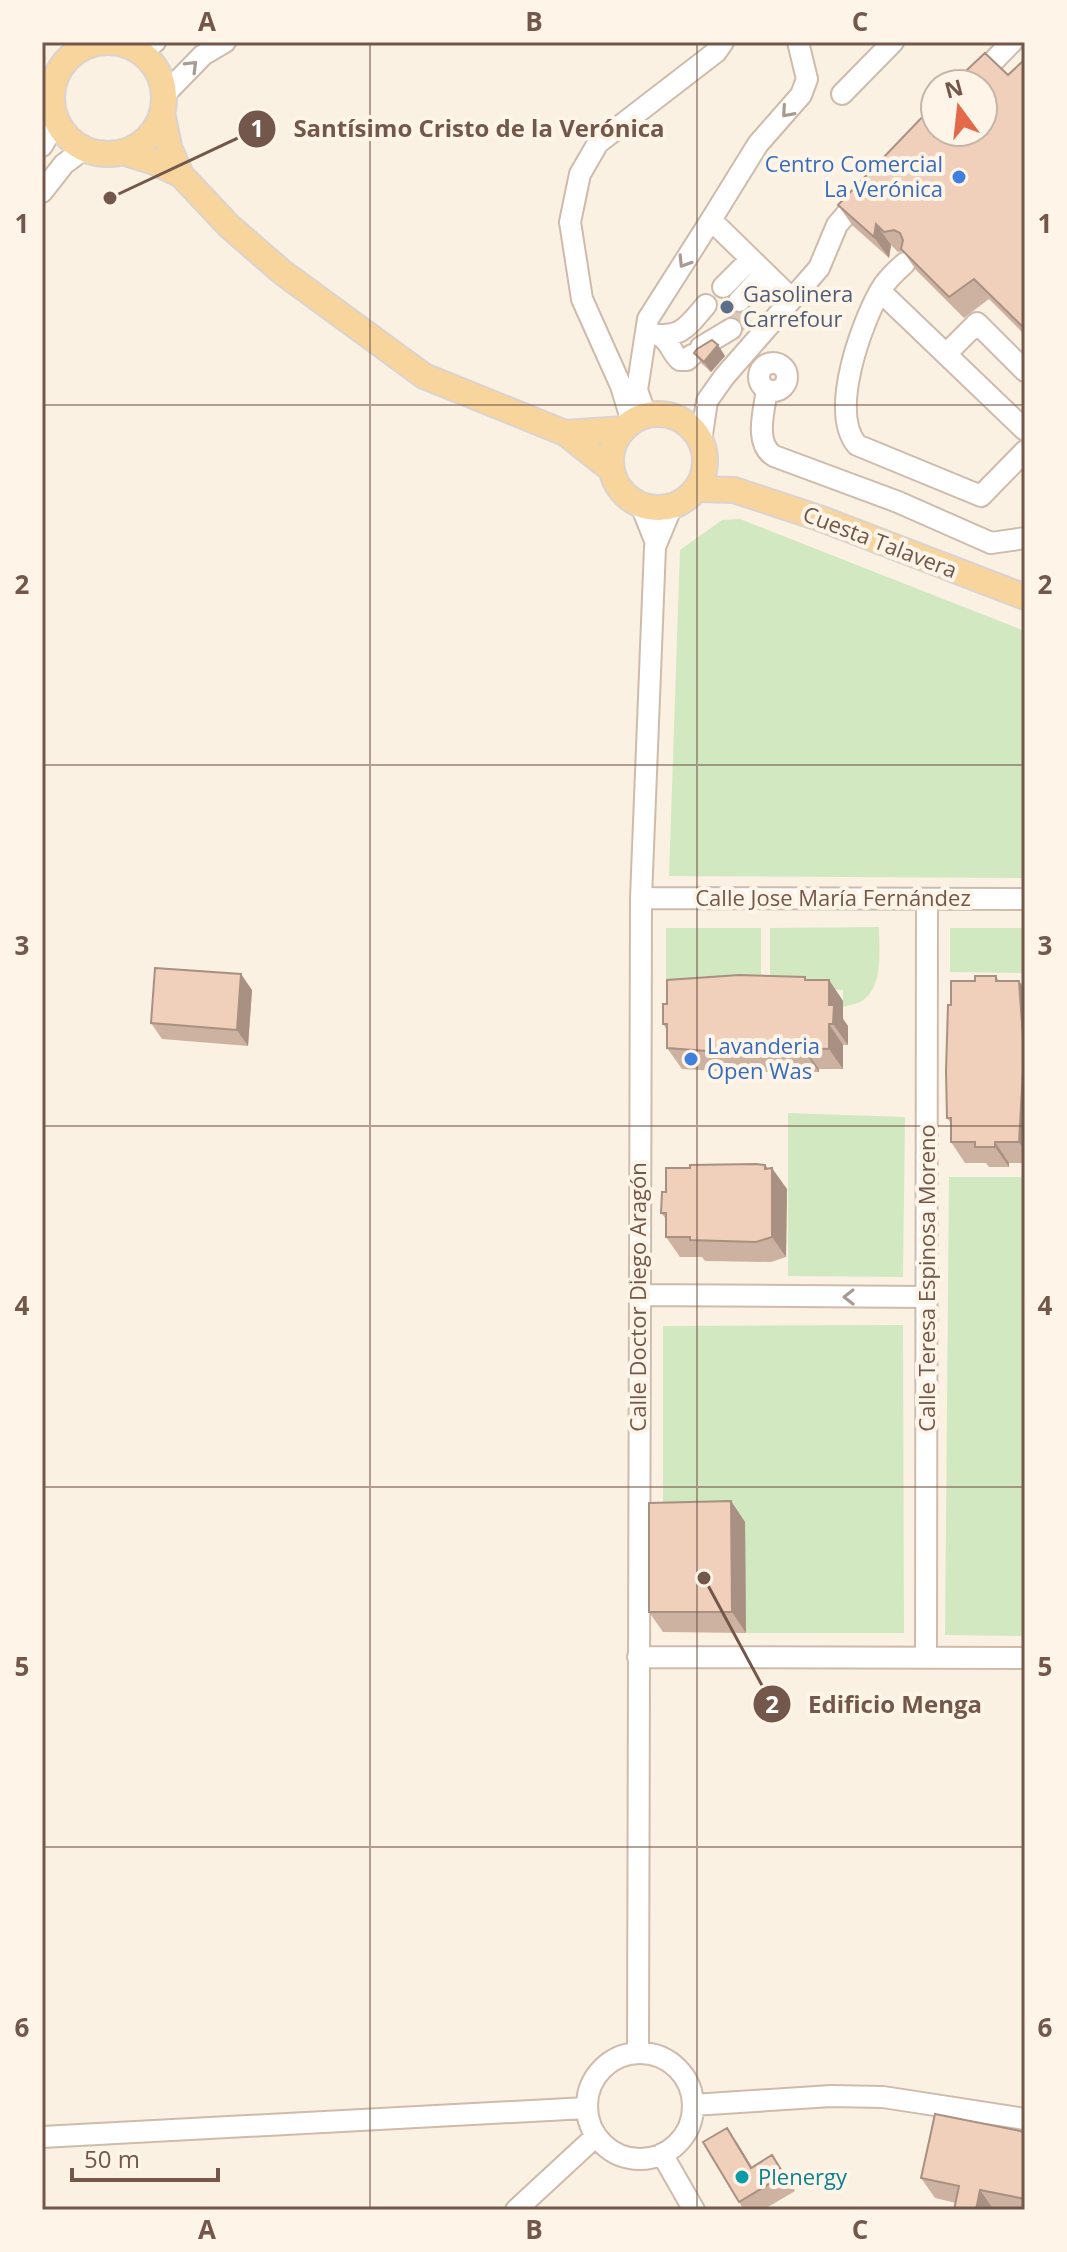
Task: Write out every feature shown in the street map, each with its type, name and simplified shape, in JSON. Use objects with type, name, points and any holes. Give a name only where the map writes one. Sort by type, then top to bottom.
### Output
[{"type":"main road","points":[[163,104],[148,138],[122,152],[102,154],[84,149],[64,132],[50,109],[63,52],[77,52],[104,42],[146,46],[160,78],[169,147],[181,175],[229,226],[282,272],[424,376],[565,433],[612,470]]},
{"type":"main road","points":[[122,152],[181,175]]},
{"type":"main road","points":[[565,433],[634,422],[661,414],[677,418],[692,427],[704,451],[703,476],[697,489],[686,500],[657,509],[627,497],[617,485],[611,455],[616,441],[634,422]]},
{"type":"main road","name":"Cuesta Talavera","points":[[704,451],[734,490]]},
{"type":"main road","name":"Cuesta Talavera","points":[[697,489],[734,490],[819,518],[1017,592]]},
{"type":"street","points":[[163,104],[203,55],[225,42]]},
{"type":"street","points":[[634,422],[582,299],[570,222],[580,174],[598,143],[716,52],[723,42]]},
{"type":"street","points":[[634,422],[637,390],[652,338],[648,319],[752,152],[801,95],[807,79],[798,42]]},
{"type":"street","points":[[842,94],[893,42]]},
{"type":"street","points":[[987,68],[1012,42]]},
{"type":"street","points":[[42,146],[50,109]]},
{"type":"street","points":[[42,192],[64,164],[84,149]]},
{"type":"street","points":[[704,451],[707,401],[724,377],[819,268],[828,241],[842,217],[871,186]]},
{"type":"street","points":[[711,220],[791,298]]},
{"type":"street","points":[[905,263],[880,291],[861,333],[849,385],[846,413],[849,433],[857,445],[981,496],[1025,451]]},
{"type":"street","points":[[723,287],[764,271]]},
{"type":"street","points":[[744,305],[764,271]]},
{"type":"street","points":[[880,291],[1025,430]]},
{"type":"street","points":[[652,338],[679,333],[706,305]]},
{"type":"street","points":[[946,354],[977,323],[1025,371]]},
{"type":"street","points":[[652,338],[668,341],[675,356],[687,360],[726,325]]},
{"type":"street","points":[[724,377],[746,375],[767,388],[785,384],[790,378],[763,345],[765,330]]},
{"type":"street","points":[[767,388],[762,430],[763,445],[768,453],[898,502],[991,543],[1025,539],[1025,530]]},
{"type":"street","name":"Calle Doctor Diego Aragón","points":[[641,505],[656,543]]},
{"type":"street","name":"Calle Doctor Diego Aragón","points":[[638,2052],[641,898],[656,543],[672,506]]},
{"type":"street","name":"Calle Jose María Fernández","points":[[641,898],[1025,899]]},
{"type":"street","name":"Calle Teresa Espinosa Moreno","points":[[926,1657],[927,899]]},
{"type":"street","points":[[638,1295],[927,1297]]},
{"type":"street","points":[[638,1657],[1025,1658]]},
{"type":"street","points":[[638,2052],[670,2062],[682,2073],[690,2088],[693,2105],[685,2134],[675,2146],[644,2159],[626,2157],[609,2149],[596,2136],[586,2108],[594,2079],[605,2065],[638,2052]]},
{"type":"street","points":[[693,2105],[831,2096],[883,2097],[1025,2119]]},
{"type":"street","points":[[42,2137],[586,2108]]},
{"type":"street","points":[[516,2210],[596,2136]]},
{"type":"street","points":[[662,2154],[694,2210]]},
{"type":"green space","points":[[740,519],[1025,631],[1025,878],[669,876],[680,550],[722,520]]},
{"type":"green space","points":[[879,927],[877,977],[869,995],[862,1001],[843,1007],[843,990],[770,989],[770,928]]},
{"type":"green space","points":[[666,928],[761,928],[761,989],[666,989]]},
{"type":"green space","points":[[950,928],[1025,928],[1025,973],[950,972]]},
{"type":"green space","points":[[788,1113],[905,1117],[903,1277],[788,1276]]},
{"type":"green space","points":[[949,1177],[1025,1177],[1025,1636],[945,1635]]},
{"type":"green space","points":[[903,1325],[904,1633],[746,1633],[663,1524],[663,1326]]},
{"type":"building","name":"Centro Comercial La Verónica","points":[[985,53],[1008,75],[1025,59],[1025,329],[974,279],[949,297],[901,249],[903,240],[900,233],[894,230],[884,232],[876,224],[874,237],[838,205],[919,120],[919,148],[999,148],[999,68],[969,68]]},
{"type":"building","points":[[712,340],[718,345],[704,362],[694,353]]},
{"type":"building","points":[[155,968],[241,974],[237,1030],[151,1023]]},
{"type":"building","points":[[739,975],[829,980],[829,1005],[834,1005],[833,1024],[829,1024],[829,1049],[721,1052],[667,1048],[663,1004],[667,1004],[667,980]]},
{"type":"building","points":[[975,976],[996,976],[996,981],[1019,981],[1024,1052],[1019,1142],[995,1142],[995,1147],[975,1147],[975,1142],[951,1142],[951,1118],[947,1118],[951,981],[975,981]]},
{"type":"building","points":[[765,1165],[765,1169],[772,1168],[772,1237],[756,1242],[666,1237],[666,1213],[661,1213],[662,1192],[666,1192],[666,1168]]},
{"type":"building","points":[[731,1501],[732,1612],[649,1612],[649,1503]]},
{"type":"building","points":[[935,2114],[1025,2132],[1025,2199],[980,2190],[976,2210],[954,2210],[959,2186],[921,2178]]},
{"type":"building","points":[[727,2128],[751,2168],[772,2155],[784,2175],[739,2202],[703,2142]]},
{"type":"tunnel","points":[[731,329],[749,310]]},
{"type":"place","name":"Centro Comercial La Verónica","points":[[959,177]]},
{"type":"place","name":"Santísimo Cristo de la Verónica","points":[[110,198]]},
{"type":"place","name":"Gasolinera Carrefour","points":[[727,307]]},
{"type":"place","name":"Lavanderia Open Was","points":[[691,1059]]},
{"type":"place","name":"Edificio Menga","points":[[704,1578]]},
{"type":"place","name":"Plenergy","points":[[742,2177]]}]
